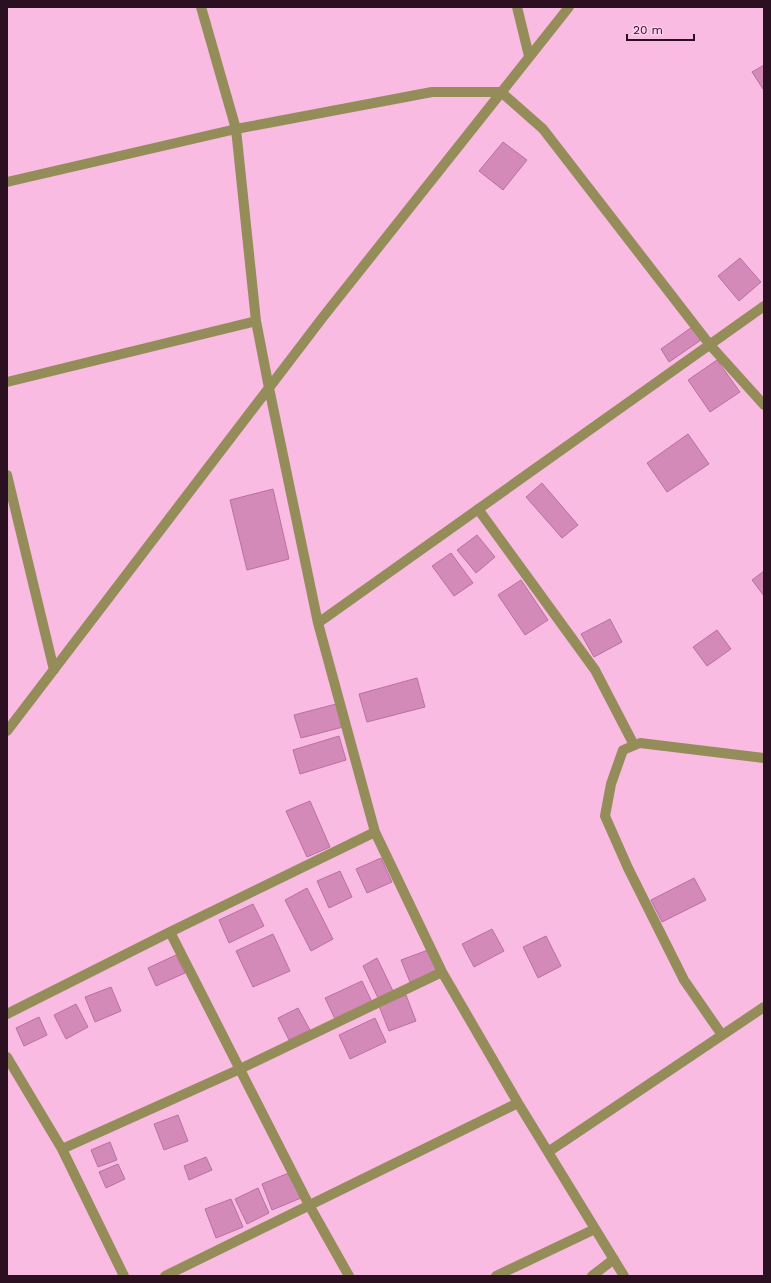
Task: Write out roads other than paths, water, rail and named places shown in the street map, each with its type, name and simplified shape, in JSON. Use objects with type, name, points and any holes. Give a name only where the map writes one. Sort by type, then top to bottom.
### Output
[{"type":"street","points":[[201,7],[236,129],[256,321],[318,624],[375,832],[442,972],[518,1103],[624,1276]]},
{"type":"street","points":[[517,7],[529,56]]},
{"type":"street","points":[[7,731],[269,388],[569,7]]},
{"type":"street","points":[[7,182],[236,129],[432,92],[501,92],[543,129],[710,345],[764,405]]},
{"type":"street","points":[[318,624],[764,306]]},
{"type":"street","points":[[7,382],[256,321]]},
{"type":"street","points":[[7,475],[54,670]]},
{"type":"street","points":[[478,509],[595,670],[634,745]]},
{"type":"street","points":[[722,1035],[684,980],[628,868],[605,816],[611,784],[623,750],[634,745],[640,743],[764,758]]},
{"type":"street","points":[[7,1014],[170,932],[375,832]]},
{"type":"street","points":[[170,932],[309,1205],[349,1276]]},
{"type":"street","points":[[62,1148],[240,1069],[442,972]]},
{"type":"street","points":[[548,1152],[764,1007]]},
{"type":"street","points":[[7,1057],[62,1148],[124,1276]]},
{"type":"street","points":[[165,1276],[518,1103]]},
{"type":"street","points":[[496,1276],[595,1228]]},
{"type":"street","points":[[592,1276],[614,1259]]}]
